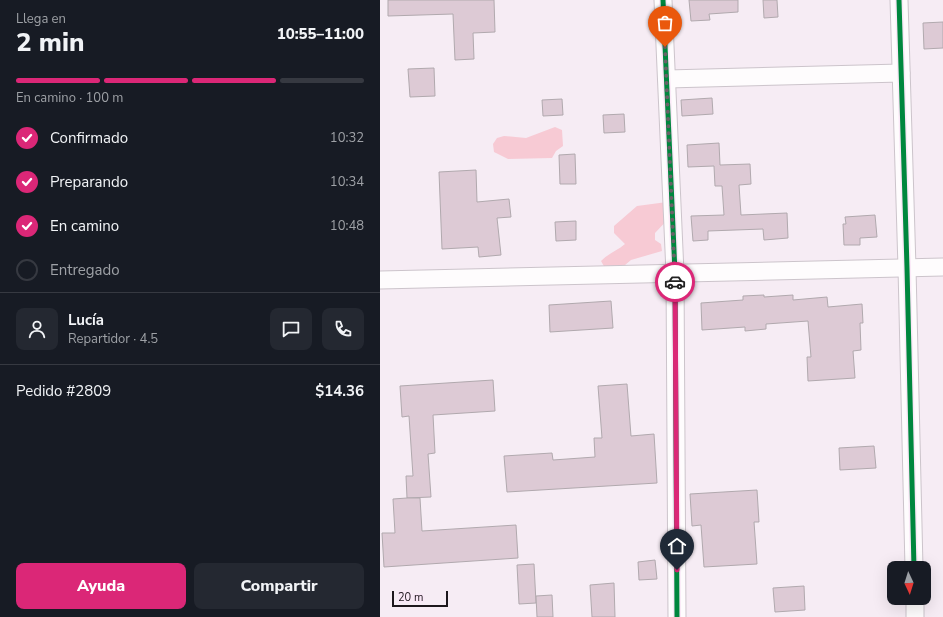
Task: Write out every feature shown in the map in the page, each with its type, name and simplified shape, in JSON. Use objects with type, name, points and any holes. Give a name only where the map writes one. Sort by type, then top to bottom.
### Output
[{"type":"street","points":[[663,0],[675,273],[677,617]]},
{"type":"street","points":[[899,0],[914,561]]},
{"type":"street","points":[[667,79],[901,73]]},
{"type":"street","points":[[380,280],[943,267]]},
{"type":"street","points":[[915,605],[915,617]]},
{"type":"shaded area","points":[[555,127],[562,130],[563,146],[556,151],[552,158],[508,159],[494,152],[493,144],[497,138],[504,136],[526,138]]},
{"type":"shaded area","points":[[667,202],[671,216],[655,233],[655,240],[661,244],[662,251],[631,260],[625,265],[605,268],[601,261],[625,244],[614,233],[614,226],[637,206]]},
{"type":"building","points":[[388,0],[494,0],[495,32],[473,33],[474,59],[455,60],[453,14],[388,16]]},
{"type":"building","points":[[689,0],[738,0],[738,12],[709,14],[710,20],[691,21]]},
{"type":"building","points":[[763,0],[777,0],[778,17],[764,18]]},
{"type":"building","points":[[943,22],[943,48],[924,49],[923,23]]},
{"type":"building","points":[[434,68],[435,96],[410,97],[408,69]]},
{"type":"building","points":[[712,98],[713,114],[682,116],[681,100]]},
{"type":"building","points":[[562,99],[563,115],[543,116],[542,100]]},
{"type":"building","points":[[624,114],[625,132],[604,133],[603,115]]},
{"type":"building","points":[[719,143],[720,165],[750,164],[751,184],[739,185],[741,215],[787,213],[788,238],[764,240],[763,229],[708,231],[708,240],[693,241],[691,216],[724,215],[722,186],[715,186],[714,166],[688,167],[687,145]]},
{"type":"building","points":[[575,154],[576,184],[560,184],[559,155]]},
{"type":"building","points":[[476,170],[477,202],[509,199],[511,217],[497,218],[501,255],[479,257],[478,247],[442,249],[439,172]]},
{"type":"building","points":[[875,215],[877,237],[860,238],[860,245],[844,245],[843,224],[846,224],[845,217]]},
{"type":"building","points":[[576,221],[576,240],[556,241],[555,222]]},
{"type":"building","points":[[764,295],[764,297],[793,295],[793,300],[827,297],[828,307],[862,304],[863,323],[860,323],[861,350],[853,351],[855,378],[808,381],[807,357],[811,357],[808,321],[766,324],[766,329],[745,331],[745,327],[702,330],[701,303],[743,300],[743,296]]},
{"type":"building","points":[[611,301],[613,328],[550,332],[549,305]]},
{"type":"building","points":[[493,380],[495,411],[433,415],[435,453],[428,454],[431,497],[407,498],[406,476],[413,476],[409,416],[402,417],[400,386]]},
{"type":"building","points":[[627,384],[631,436],[654,434],[657,483],[507,492],[504,456],[552,453],[553,460],[595,457],[594,438],[602,438],[598,386]]},
{"type":"building","points":[[874,446],[876,468],[840,470],[839,448]]},
{"type":"building","points":[[757,490],[759,522],[754,522],[757,564],[704,567],[701,525],[692,526],[690,494]]},
{"type":"building","points":[[420,498],[422,531],[516,525],[518,558],[384,567],[382,533],[395,533],[393,499]]},
{"type":"building","points":[[655,560],[657,579],[639,580],[638,562]]},
{"type":"building","points":[[534,564],[536,603],[519,604],[517,565]]},
{"type":"building","points":[[614,583],[615,617],[592,617],[590,585]]},
{"type":"building","points":[[804,586],[805,610],[775,612],[773,588]]},
{"type":"building","points":[[552,595],[553,617],[537,617],[536,596]]},
{"type":"cycle path","points":[[663,0],[675,273],[677,617]]},
{"type":"cycle path","points":[[899,0],[914,561]]},
{"type":"way so far","points":[[665,47],[675,282]]},
{"type":"route","points":[[675,282],[677,570]]}]
